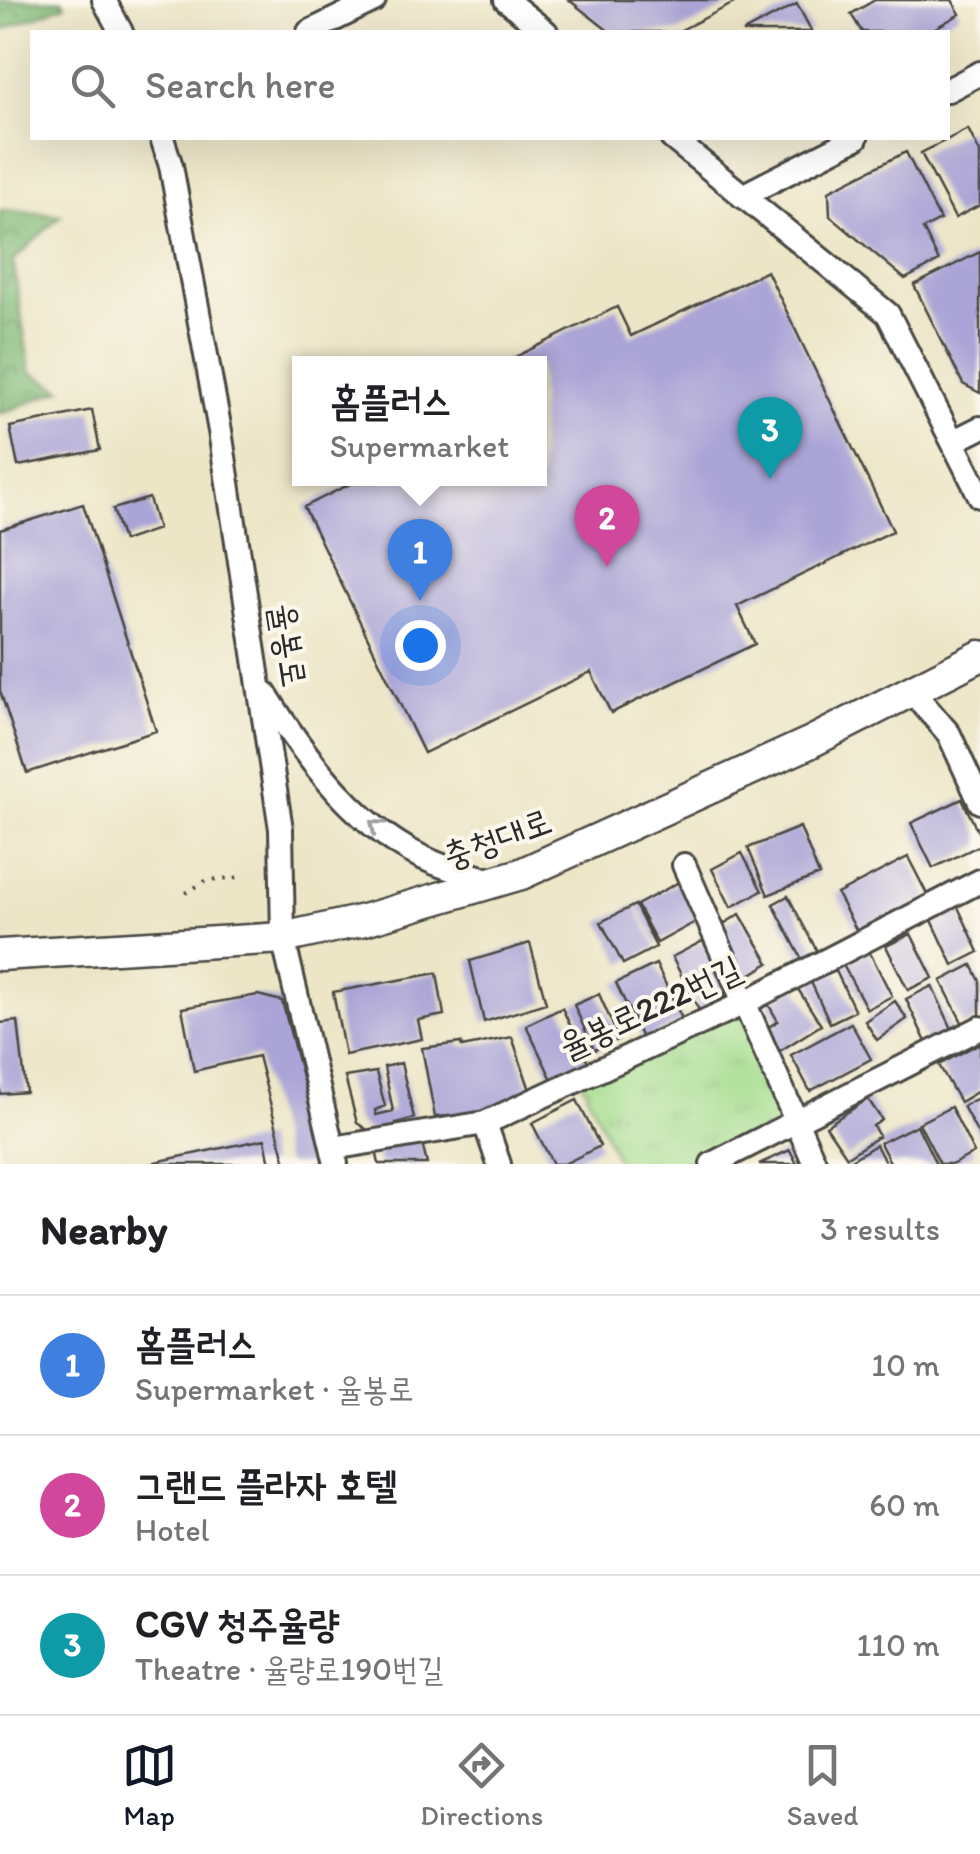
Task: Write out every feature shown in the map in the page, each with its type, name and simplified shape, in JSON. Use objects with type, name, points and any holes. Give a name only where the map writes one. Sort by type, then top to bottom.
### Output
[{"type":"main road","name":"충청대로","points":[[0,955],[283,938],[364,920],[495,882],[664,811],[980,656]]},
{"type":"street","points":[[104,0],[120,30]]},
{"type":"street","points":[[312,30],[374,0]]},
{"type":"street","points":[[506,0],[544,30]]},
{"type":"street","points":[[950,89],[980,72]]},
{"type":"street","name":"율봉로","points":[[163,140],[171,166],[220,431],[282,829],[283,938],[334,1156]]},
{"type":"street","points":[[674,140],[888,314],[980,496]]},
{"type":"street","points":[[742,196],[852,140]]},
{"type":"street","points":[[954,441],[980,428]]},
{"type":"street","points":[[259,683],[293,738],[334,787],[382,832],[432,862],[495,882]]},
{"type":"street","points":[[911,690],[950,734],[980,802]]},
{"type":"street","points":[[684,865],[815,1164]]},
{"type":"street","name":"율봉로222번길","points":[[334,1156],[486,1123],[742,1004],[980,881]]},
{"type":"street","points":[[712,1164],[980,1028]]},
{"type":"street","points":[[486,1123],[499,1164]]},
{"type":"path","points":[[186,893],[207,880],[244,877]]},
{"type":"green space","points":[[0,0],[62,0],[65,5],[0,31]]},
{"type":"green space","points":[[0,210],[61,215],[13,261],[30,372],[62,389],[0,414]]},
{"type":"green space","points":[[742,1004],[794,1121],[712,1164],[619,1164],[580,1078]]},
{"type":"building","points":[[569,0],[740,0],[681,30],[607,30]]},
{"type":"building","points":[[875,0],[952,0],[960,14],[932,30],[861,30],[851,14]]},
{"type":"building","points":[[797,4],[811,30],[747,30]]},
{"type":"building","points":[[968,129],[980,153],[980,205],[955,218],[921,153]]},
{"type":"building","points":[[906,152],[940,220],[923,229],[939,261],[905,279],[830,216],[829,191]]},
{"type":"building","points":[[980,252],[980,393],[963,384],[914,285]]},
{"type":"building","points":[[767,271],[893,531],[737,606],[755,644],[611,713],[591,672],[424,753],[304,507],[346,486],[547,486],[547,356],[517,356],[617,307],[631,336]]},
{"type":"building","points":[[92,410],[100,450],[18,466],[10,427]]},
{"type":"building","points":[[149,498],[158,529],[123,541],[113,509]]},
{"type":"building","points":[[83,504],[156,731],[27,773],[0,691],[0,530]]},
{"type":"building","points":[[962,799],[980,836],[980,845],[933,868],[911,823]]},
{"type":"building","points":[[800,827],[819,875],[768,895],[748,848]]},
{"type":"building","points":[[742,853],[762,891],[731,907],[712,869]]},
{"type":"building","points":[[908,857],[929,898],[859,935],[837,894]]},
{"type":"building","points":[[679,882],[699,920],[657,943],[637,905]]},
{"type":"building","points":[[788,896],[819,955],[804,963],[773,904]]},
{"type":"building","points":[[635,905],[656,947],[623,964],[601,922]]},
{"type":"building","points":[[957,905],[979,952],[953,965],[931,918]]},
{"type":"building","points":[[740,914],[769,963],[743,979],[714,930]]},
{"type":"building","points":[[911,934],[933,978],[908,990],[886,946]]},
{"type":"building","points":[[703,941],[727,987],[720,1007],[702,1016],[672,957]]},
{"type":"building","points":[[530,943],[546,1003],[484,1022],[470,961]]},
{"type":"building","points":[[869,951],[892,996],[867,1009],[843,965]]},
{"type":"building","points":[[656,964],[683,1021],[643,1040],[616,983]]},
{"type":"building","points":[[972,965],[980,981],[980,1017],[964,1026],[941,981]]},
{"type":"building","points":[[836,971],[855,1011],[830,1023],[811,982]]},
{"type":"building","points":[[437,973],[444,1015],[418,1020],[422,1039],[345,1055],[333,992]]},
{"type":"building","points":[[796,986],[821,1025],[778,1052],[764,1030],[778,1021],[768,1004]]},
{"type":"building","points":[[932,986],[953,1031],[927,1044],[906,999]]},
{"type":"building","points":[[599,994],[619,1039],[594,1050],[574,1005]]},
{"type":"building","points":[[258,995],[282,1001],[325,1164],[286,1164],[258,1056],[194,1071],[182,1008]]},
{"type":"building","points":[[895,1001],[907,1019],[877,1040],[865,1021]]},
{"type":"building","points":[[562,1008],[591,1069],[555,1086],[526,1025]]},
{"type":"building","points":[[18,1021],[26,1092],[0,1094],[0,1023]]},
{"type":"building","points":[[851,1023],[871,1059],[810,1091],[791,1055]]},
{"type":"building","points":[[512,1037],[532,1096],[476,1114],[435,1117],[422,1048],[461,1043],[462,1047]]},
{"type":"building","points":[[980,1043],[980,1090],[960,1102],[939,1065]]},
{"type":"building","points":[[401,1063],[414,1118],[396,1123],[398,1136],[381,1139],[357,1123],[345,1077],[376,1072],[385,1106],[375,1110],[376,1115],[393,1111],[384,1067]]},
{"type":"building","points":[[980,1097],[980,1138],[963,1106]]},
{"type":"building","points":[[868,1099],[882,1120],[873,1126],[879,1136],[847,1157],[826,1126]]},
{"type":"building","points":[[577,1100],[600,1146],[564,1164],[553,1164],[532,1123]]},
{"type":"building","points":[[951,1107],[974,1153],[953,1164],[940,1164],[919,1123]]},
{"type":"building","points":[[917,1125],[936,1164],[891,1164],[880,1143]]},
{"type":"building","points":[[420,1135],[427,1164],[379,1164],[375,1145]]},
{"type":"building","points":[[265,1139],[270,1164],[155,1164],[155,1162]]},
{"type":"building","points":[[876,1145],[886,1164],[844,1164]]},
{"type":"building","points":[[790,1150],[797,1164],[759,1164]]},
{"type":"place","name":"CGV 청주율량","points":[[770,479]]},
{"type":"place","name":"그랜드 플라자 호텔","points":[[607,567]]},
{"type":"place","name":"홈플러스","points":[[420,601]]}]
